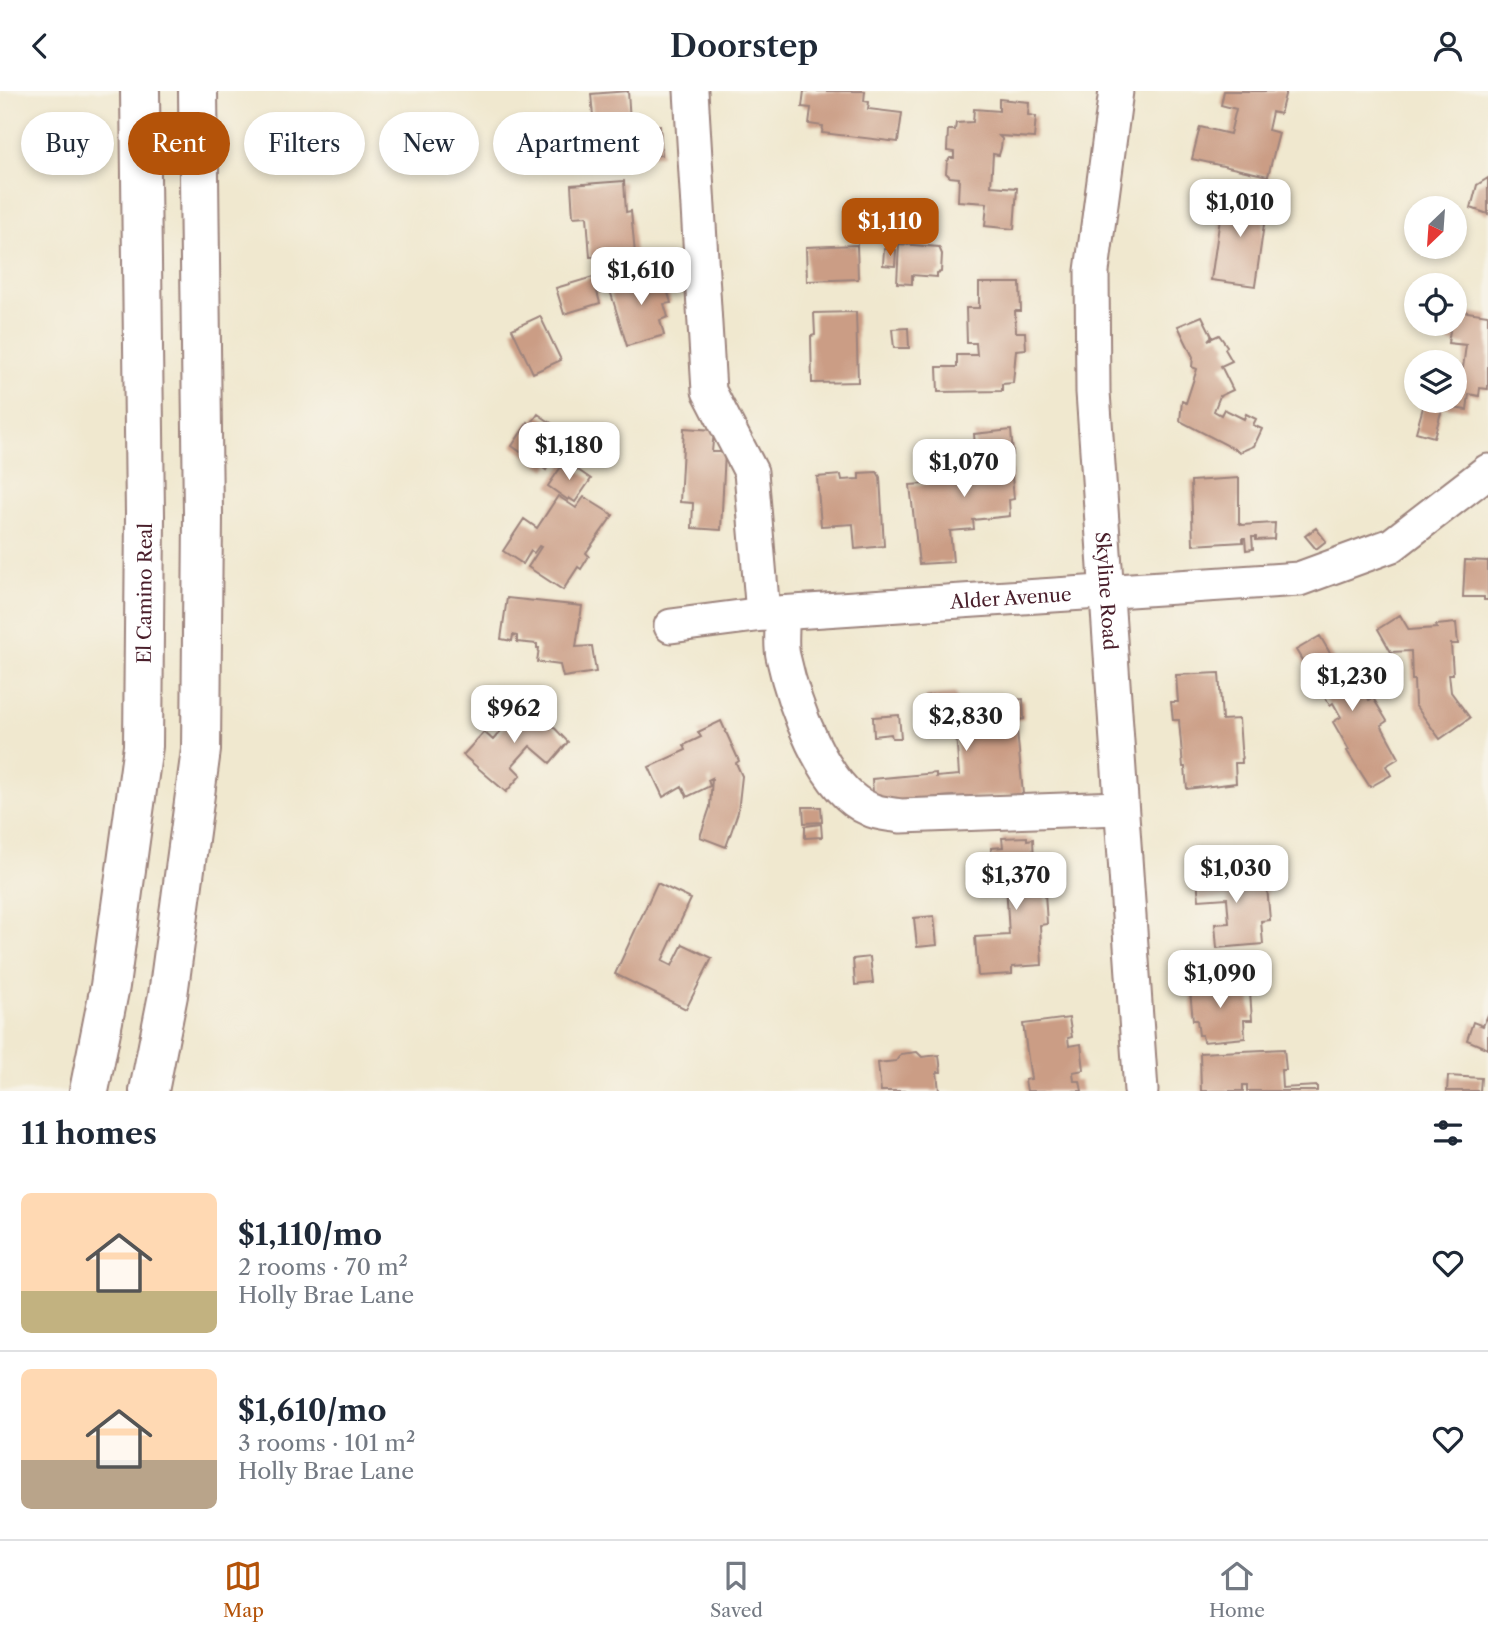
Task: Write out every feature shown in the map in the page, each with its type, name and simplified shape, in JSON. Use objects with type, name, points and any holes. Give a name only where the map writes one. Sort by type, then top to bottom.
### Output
[{"type":"main road","name":"El Camino Real","points":[[89,1091],[110,986],[143,746],[145,515],[140,91]]},
{"type":"main road","points":[[149,1091],[168,996],[201,750],[203,516],[198,91]]},
{"type":"street","points":[[691,91],[709,391],[751,472],[773,613],[802,719],[815,747],[836,782],[869,810],[901,816],[1121,808]]},
{"type":"street","name":"Skyline Road","points":[[1116,91],[1092,271],[1093,392],[1141,1091]]},
{"type":"street","name":"Alder Avenue","points":[[671,625],[773,613],[1299,579],[1392,545],[1488,471]]},
{"type":"building","points":[[628,91],[629,112],[593,112],[591,94]]},
{"type":"building","points":[[804,91],[865,91],[864,101],[869,102],[868,109],[902,113],[898,142],[822,133],[823,126],[809,124],[811,108],[802,107]]},
{"type":"building","points":[[1224,91],[1286,91],[1280,114],[1272,112],[1268,130],[1279,133],[1268,176],[1192,159],[1200,127],[1230,134],[1236,109],[1221,105]]},
{"type":"building","points":[[999,99],[1029,102],[1028,115],[1036,116],[1034,138],[999,136],[1002,139],[999,155],[993,154],[991,186],[1017,188],[1014,229],[985,226],[987,203],[958,201],[959,178],[950,177],[946,173],[947,162],[954,158],[954,152],[947,151],[948,130],[955,130],[956,123],[973,122],[974,109],[999,111]]},
{"type":"building","points":[[1488,178],[1488,214],[1471,208],[1477,185]]},
{"type":"building","points":[[624,181],[626,212],[631,211],[635,254],[590,257],[587,216],[573,217],[571,185]]},
{"type":"building","points":[[1224,191],[1268,197],[1255,286],[1211,280]]},
{"type":"building","points":[[899,244],[939,247],[942,254],[941,272],[937,273],[937,277],[912,275],[912,284],[897,283]]},
{"type":"building","points":[[857,245],[858,279],[807,281],[806,247]]},
{"type":"building","points":[[884,249],[896,250],[895,266],[883,265]]},
{"type":"building","points":[[662,272],[671,303],[664,304],[668,317],[660,320],[664,335],[627,346],[609,287]]},
{"type":"building","points":[[593,277],[600,303],[564,314],[556,288]]},
{"type":"building","points":[[979,283],[1020,283],[1021,311],[1015,311],[1016,332],[1025,332],[1026,349],[1016,350],[1013,383],[1002,384],[1002,391],[938,392],[937,367],[957,367],[957,355],[977,355],[976,343],[967,343],[966,308],[979,308]]},
{"type":"building","points":[[856,312],[858,382],[812,383],[811,336],[815,335],[814,313]]},
{"type":"building","points":[[1467,312],[1488,315],[1488,389],[1480,388],[1479,396],[1469,394],[1467,410],[1466,345],[1448,343],[1449,336],[1467,336]]},
{"type":"building","points":[[540,316],[561,360],[533,373],[512,329]]},
{"type":"building","points":[[1202,316],[1212,336],[1208,340],[1219,335],[1227,346],[1225,349],[1232,361],[1221,366],[1233,390],[1220,396],[1214,411],[1221,415],[1224,409],[1244,419],[1246,414],[1256,419],[1253,425],[1262,429],[1254,446],[1240,452],[1180,421],[1182,401],[1186,403],[1197,369],[1192,367],[1193,357],[1178,326]]},
{"type":"building","points":[[908,328],[909,348],[894,348],[892,329]]},
{"type":"building","points":[[1421,413],[1441,413],[1434,437],[1416,432]]},
{"type":"building","points":[[538,414],[573,438],[560,457],[556,455],[546,470],[512,446],[528,422],[531,424]]},
{"type":"building","points":[[684,428],[714,430],[712,452],[725,452],[721,530],[692,528],[693,503],[680,502]]},
{"type":"building","points":[[1011,430],[1014,499],[1009,500],[1010,516],[973,520],[974,529],[950,531],[953,562],[919,564],[910,485],[978,480],[974,434]]},
{"type":"building","points":[[565,461],[591,479],[575,502],[548,486]]},
{"type":"building","points":[[877,472],[880,477],[884,546],[855,549],[853,524],[821,526],[817,477],[841,475],[842,480],[859,479],[859,473]]},
{"type":"building","points":[[1239,478],[1239,523],[1275,523],[1274,539],[1256,540],[1256,537],[1252,537],[1253,549],[1246,550],[1245,538],[1243,542],[1193,545],[1191,481]]},
{"type":"building","points":[[558,496],[576,508],[584,497],[613,515],[586,553],[589,556],[581,569],[578,567],[563,590],[528,567],[541,547],[534,553],[531,551],[523,564],[503,551],[524,519],[537,528]]},
{"type":"building","points":[[1316,528],[1326,541],[1316,549],[1305,536]]},
{"type":"building","points":[[1465,560],[1488,561],[1488,600],[1484,600],[1484,597],[1463,597]]},
{"type":"building","points":[[507,598],[582,606],[576,647],[592,646],[596,672],[563,677],[560,665],[537,662],[537,644],[517,642],[517,636],[513,635],[512,641],[501,639]]},
{"type":"building","points":[[1400,615],[1409,630],[1437,628],[1436,625],[1456,623],[1458,644],[1451,644],[1451,692],[1470,718],[1440,739],[1415,705],[1411,651],[1391,652],[1378,629]]},
{"type":"building","points":[[1320,636],[1341,672],[1350,666],[1369,700],[1373,698],[1387,721],[1381,725],[1399,758],[1386,766],[1391,775],[1370,787],[1347,751],[1349,750],[1333,722],[1341,717],[1333,703],[1330,705],[1296,650]]},
{"type":"building","points":[[1219,673],[1222,720],[1239,719],[1242,763],[1235,763],[1236,783],[1187,789],[1179,720],[1173,720],[1171,702],[1178,702],[1176,675]]},
{"type":"building","points":[[956,693],[962,704],[1009,698],[1023,699],[1024,719],[1016,720],[1023,794],[953,799],[953,796],[942,797],[942,800],[874,805],[872,779],[936,773],[936,777],[959,775],[956,732],[929,734],[926,696]]},
{"type":"building","points":[[511,700],[535,722],[544,717],[568,742],[550,763],[530,746],[512,766],[521,775],[506,792],[463,755],[484,732],[493,740],[505,726],[496,718]]},
{"type":"building","points":[[899,715],[901,738],[892,738],[891,734],[874,736],[873,717]]},
{"type":"building","points":[[721,721],[739,761],[736,763],[742,776],[738,812],[726,847],[700,837],[710,807],[712,778],[708,780],[710,786],[687,797],[682,786],[663,797],[649,767],[686,750],[684,745],[701,737],[698,732]]},
{"type":"building","points":[[803,807],[821,807],[822,822],[804,823]]},
{"type":"building","points":[[821,824],[822,837],[805,838],[805,826]]},
{"type":"building","points":[[1027,837],[1027,840],[1033,839],[1034,863],[1043,862],[1047,924],[1040,925],[1042,965],[1012,967],[1012,974],[978,976],[975,937],[1009,935],[1005,866],[992,867],[991,848],[1003,847],[1002,838]]},
{"type":"building","points":[[1224,865],[1225,879],[1266,876],[1270,920],[1261,921],[1263,944],[1217,948],[1215,924],[1229,923],[1227,898],[1199,900],[1196,867]]},
{"type":"building","points":[[657,883],[691,899],[662,961],[672,966],[683,944],[712,958],[686,1009],[615,974]]},
{"type":"building","points":[[934,916],[937,945],[917,947],[914,918]]},
{"type":"building","points":[[870,957],[873,983],[855,985],[853,959]]},
{"type":"building","points":[[1231,978],[1233,994],[1250,992],[1252,1020],[1244,1020],[1245,1038],[1203,1042],[1197,1020],[1193,1020],[1189,982]]},
{"type":"building","points":[[1488,1015],[1488,1049],[1467,1040],[1473,1022],[1483,1026]]},
{"type":"building","points":[[1069,1018],[1072,1037],[1068,1038],[1069,1046],[1081,1044],[1084,1070],[1073,1072],[1074,1081],[1080,1081],[1082,1091],[1027,1091],[1025,1080],[1031,1079],[1023,1024]]},
{"type":"building","points":[[1284,1049],[1286,1070],[1281,1070],[1282,1088],[1317,1086],[1317,1091],[1247,1091],[1247,1085],[1243,1085],[1243,1091],[1201,1091],[1200,1053]]},
{"type":"building","points":[[917,1052],[922,1057],[939,1055],[939,1091],[881,1091],[878,1063],[896,1061],[901,1054]]},
{"type":"building","points":[[1448,1076],[1481,1078],[1480,1091],[1447,1091]]}]
